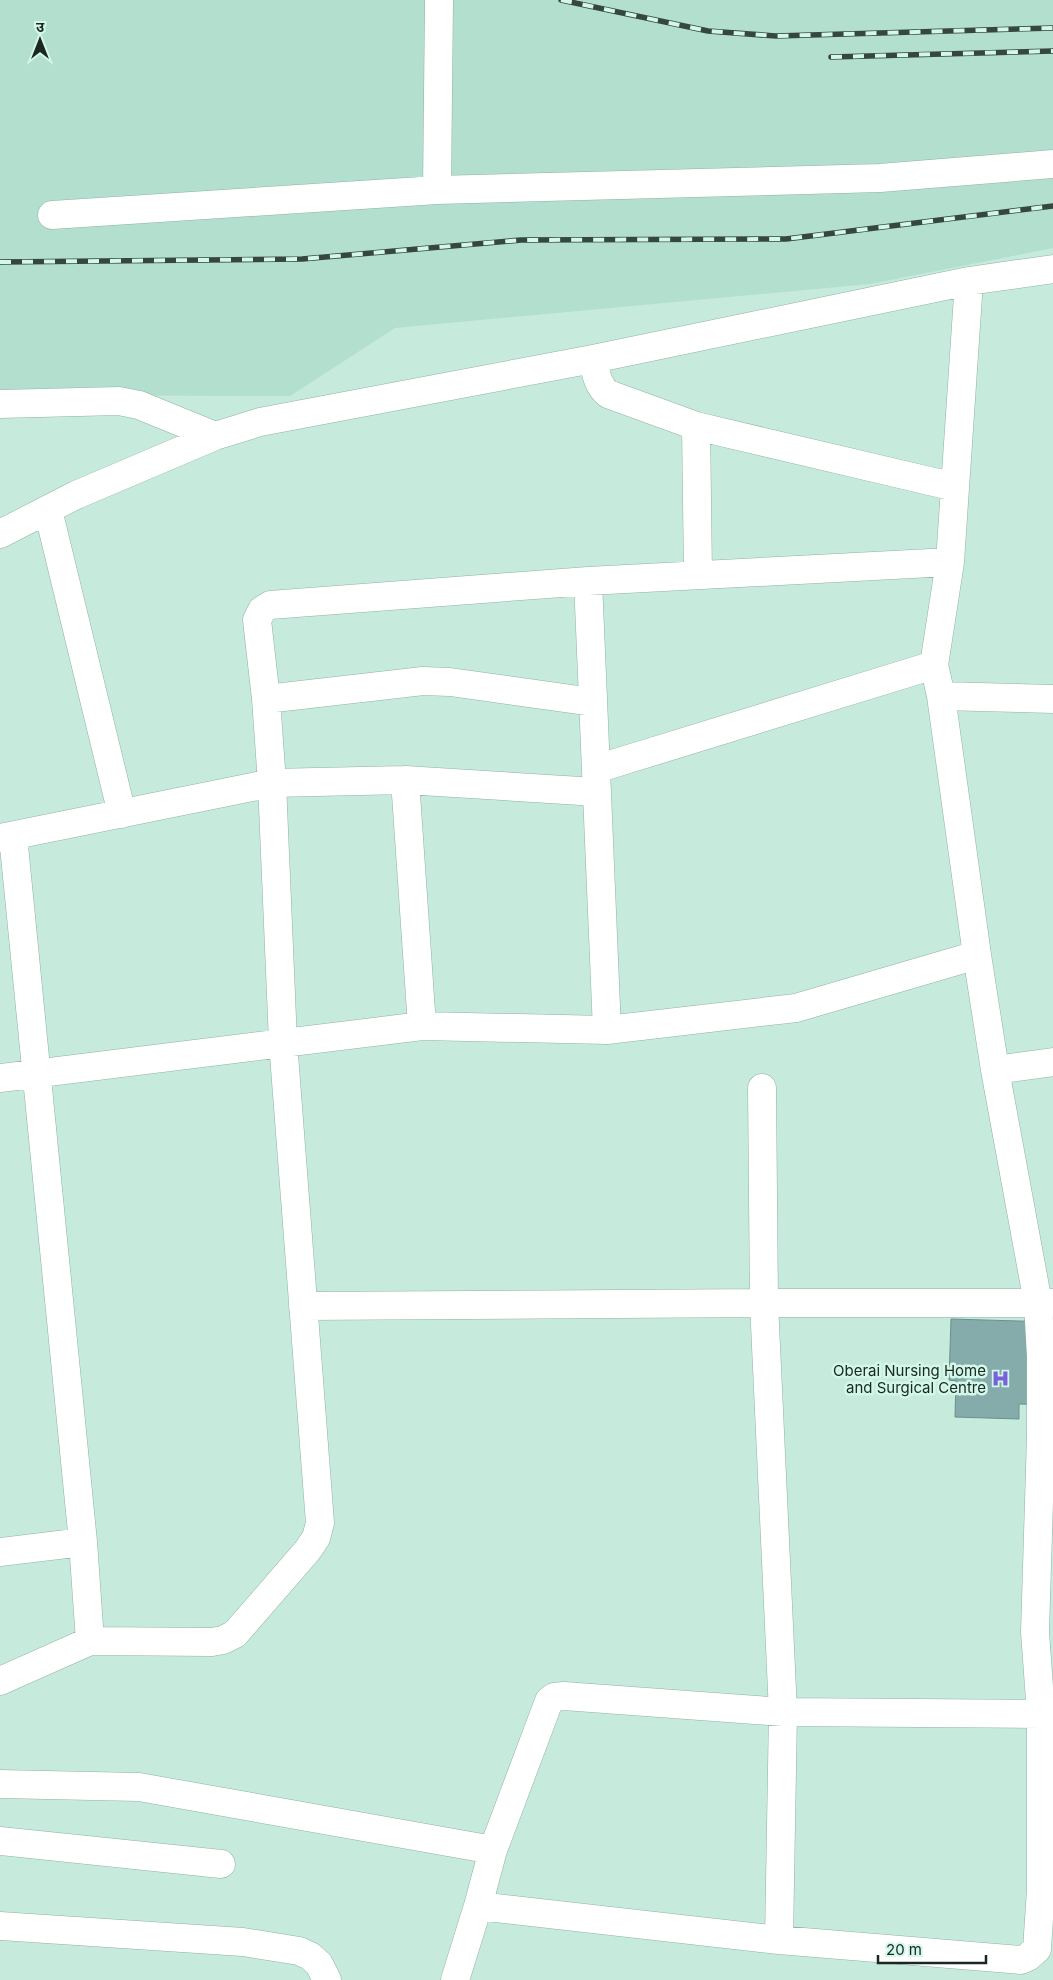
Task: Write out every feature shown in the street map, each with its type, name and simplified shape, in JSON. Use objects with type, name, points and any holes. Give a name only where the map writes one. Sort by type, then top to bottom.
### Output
[{"type":"street","points":[[437,190],[439,0]]},
{"type":"street","points":[[52,215],[437,190],[880,178],[1053,164]]},
{"type":"street","points":[[0,534],[76,495],[215,436],[260,422],[593,360],[969,282],[1053,269]]},
{"type":"street","points":[[478,1906],[779,1940],[1021,1960],[1028,1958],[1037,1949],[1047,1890],[1041,1714],[1047,1436],[1041,1356],[1046,1303],[995,1070],[941,696],[934,666],[950,562],[969,282]]},
{"type":"street","points":[[593,360],[598,382],[608,394],[696,426],[955,488]]},
{"type":"street","points":[[0,404],[119,401],[148,408],[215,436]]},
{"type":"street","points":[[696,426],[698,575]]},
{"type":"street","points":[[48,510],[122,814]]},
{"type":"street","points":[[0,1680],[90,1641],[212,1642],[223,1640],[235,1634],[307,1551],[316,1538],[320,1524],[283,1042],[272,783],[266,699],[257,620],[262,610],[270,605],[588,581],[950,562]]},
{"type":"street","points":[[588,581],[607,1030]]},
{"type":"street","points":[[90,1641],[83,1542],[38,1073],[6,837],[272,783],[404,780],[596,781],[934,666]]},
{"type":"street","points":[[266,699],[423,681],[450,682],[593,702]]},
{"type":"street","points":[[941,696],[1053,699]]},
{"type":"street","points":[[404,780],[422,1026]]},
{"type":"street","points":[[0,1078],[422,1026],[607,1030],[796,1008],[977,955]]},
{"type":"street","points":[[995,1070],[1053,1062]]},
{"type":"street","points":[[762,1088],[764,1302],[783,1712],[779,1940]]},
{"type":"street","points":[[303,1306],[764,1302],[1046,1303]]},
{"type":"street","points":[[0,1552],[83,1542]]},
{"type":"street","points":[[455,1980],[493,1850],[549,1702],[554,1697],[564,1696],[783,1712],[1041,1714]]},
{"type":"street","points":[[0,1784],[139,1787],[493,1850]]},
{"type":"street","points":[[0,1841],[221,1864]]},
{"type":"street","points":[[0,1926],[243,1942],[299,1951],[310,1956],[318,1964],[328,1980]]},
{"type":"shaded area","points":[[0,0],[1053,0],[1053,248],[870,284],[395,328],[290,396],[0,395]]},
{"type":"building","points":[[951,1319],[1053,1322],[1053,1405],[1019,1404],[1019,1419],[955,1417],[956,1381],[949,1380]]},
{"type":"railway","points":[[561,0],[708,31],[776,36],[1053,28]]},
{"type":"railway","points":[[831,57],[1053,51]]},
{"type":"railway","points":[[0,262],[302,259],[521,240],[786,239],[1053,206]]},
{"type":"place","name":"Oberai Nursing Home and Surgical Centre","points":[[1000,1379]]}]
